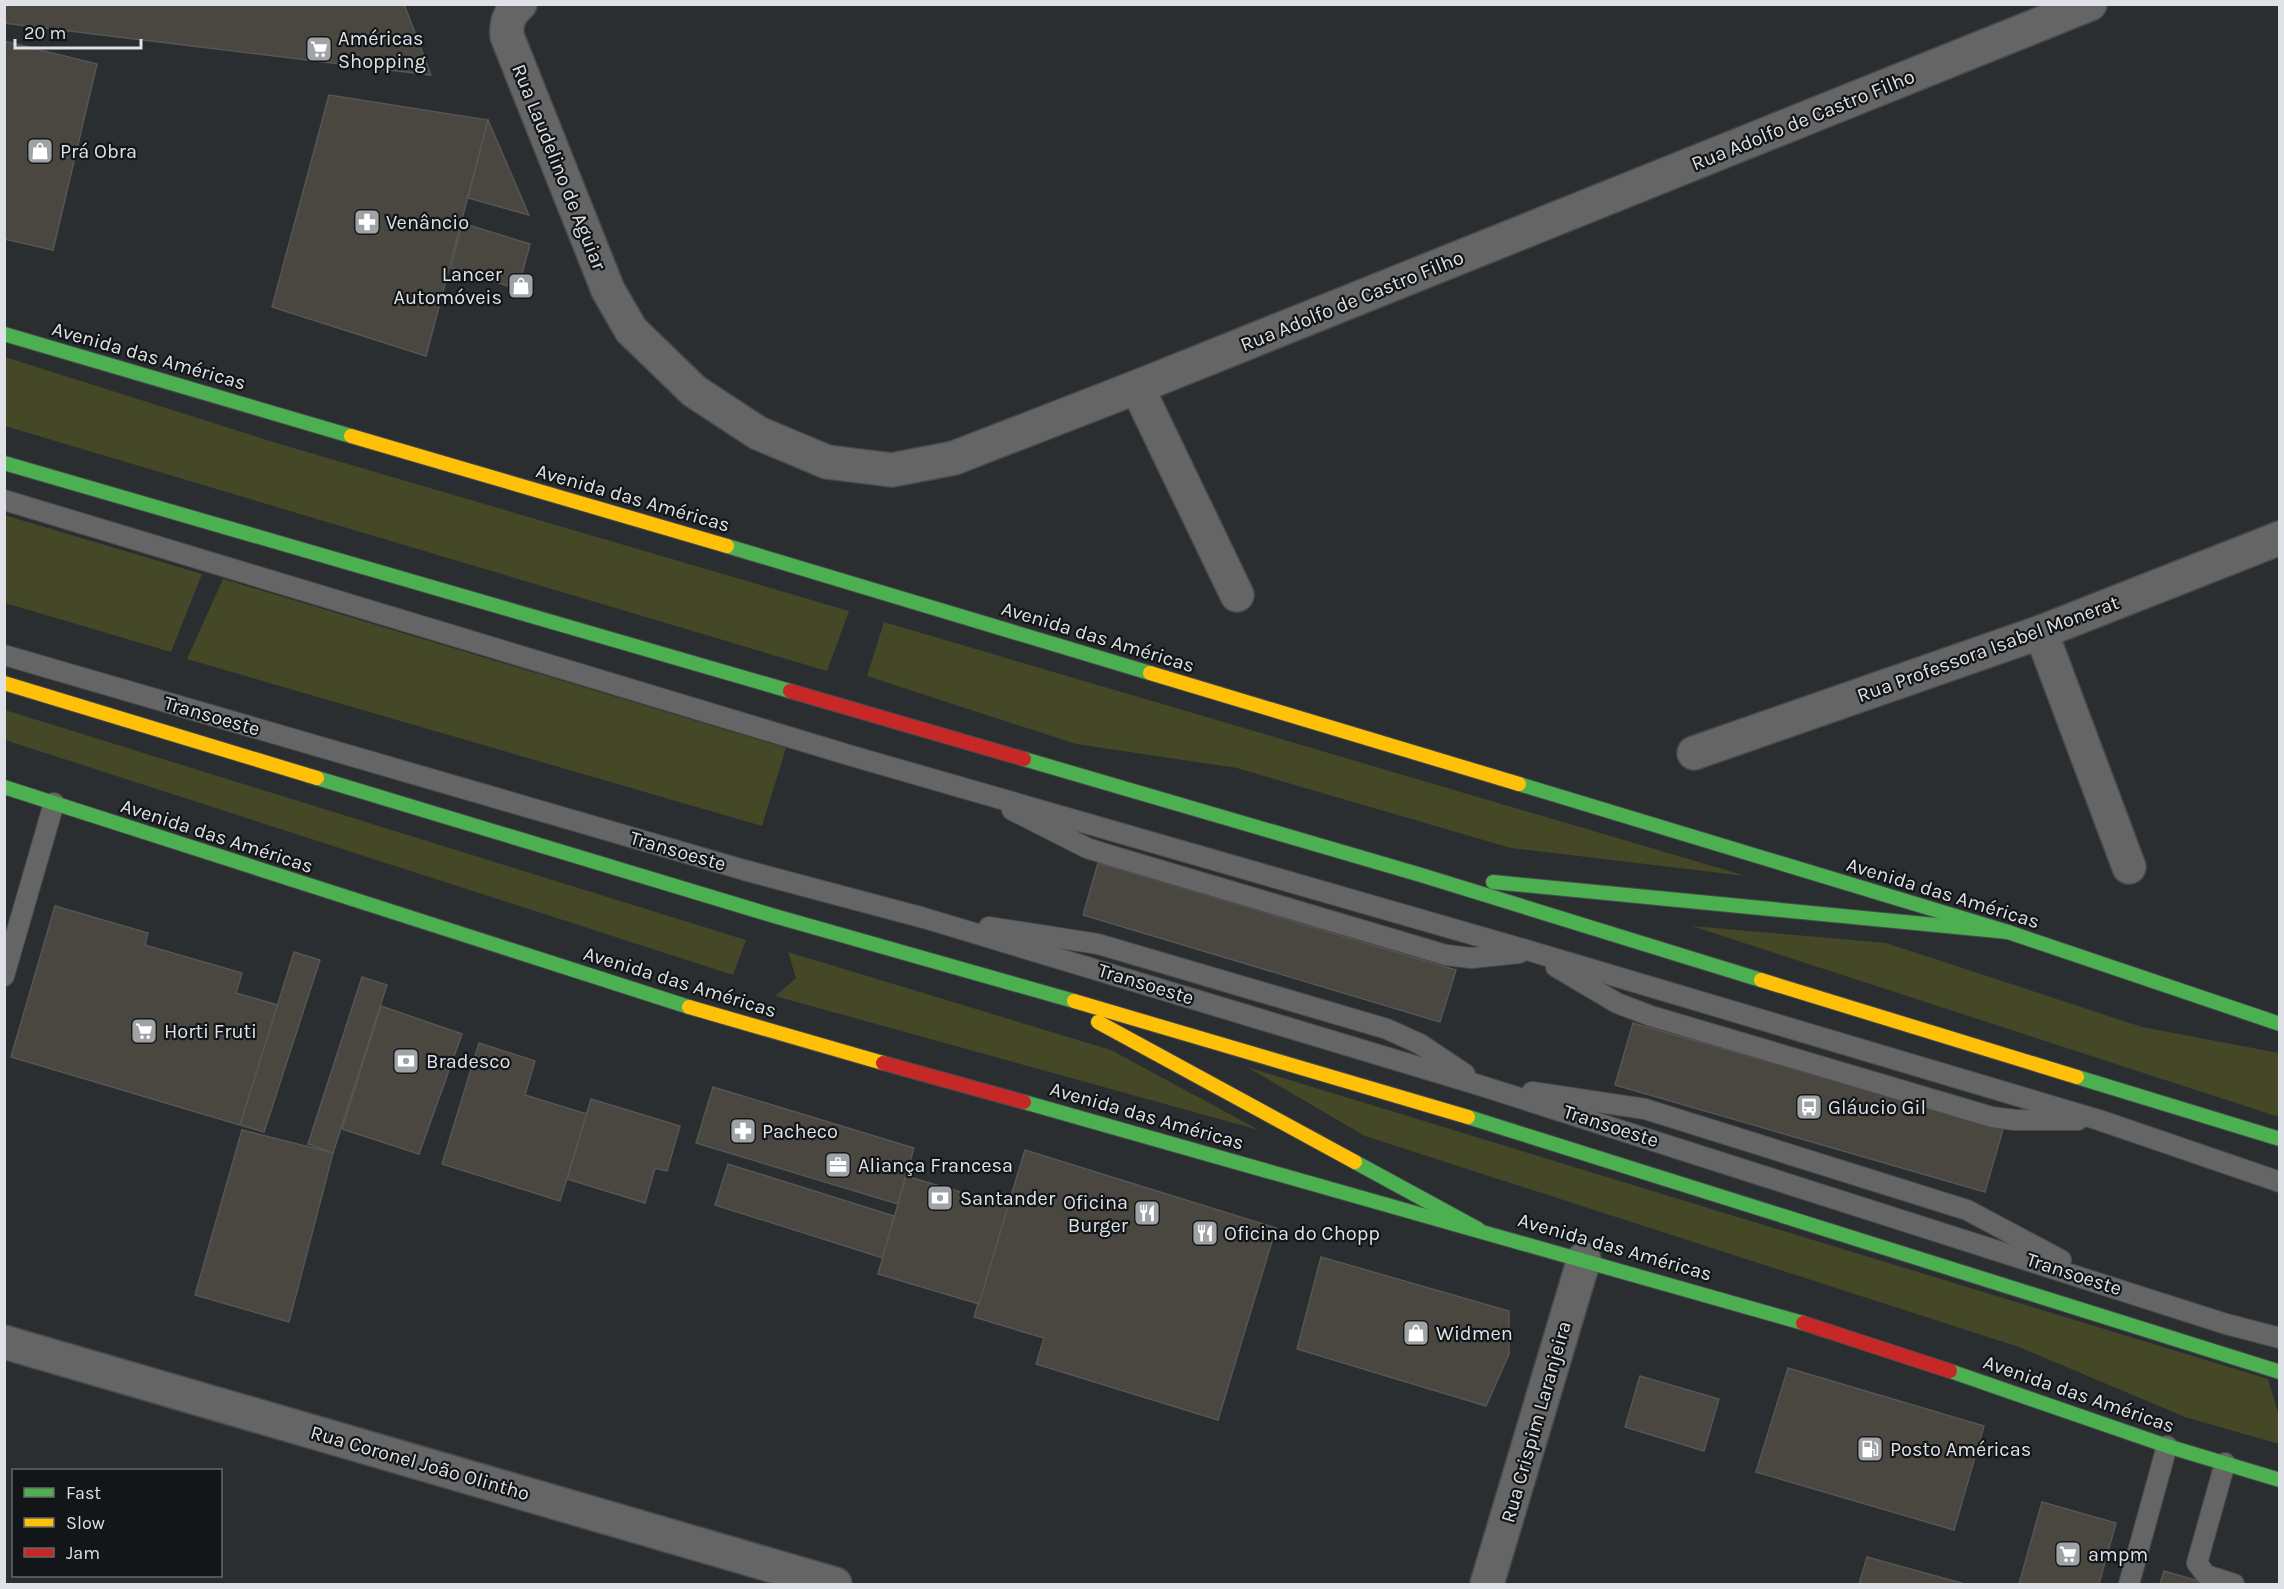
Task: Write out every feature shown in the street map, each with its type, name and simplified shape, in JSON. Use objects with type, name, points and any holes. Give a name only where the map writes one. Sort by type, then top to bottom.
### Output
[{"type":"main road","name":"Avenida das Américas","points":[[4,334],[875,590],[2008,932],[2280,1024]]},
{"type":"main road","points":[[4,463],[1421,875],[2280,1139]]},
{"type":"main road","points":[[4,683],[771,915],[1038,990],[1412,1100],[2280,1372]]},
{"type":"main road","name":"Avenida das Américas","points":[[4,787],[720,1017],[1758,1308],[2054,1404],[2167,1446],[2280,1480]]},
{"type":"main road","points":[[1421,875],[2008,932]]},
{"type":"main road","points":[[1038,990],[1478,1229]]},
{"type":"street","name":"Rua Laudelino de Aguiar","points":[[520,4],[512,11],[507,23],[507,36],[608,290],[631,330]]},
{"type":"street","name":"Rua Adolfo de Castro Filho","points":[[631,330],[694,392],[759,433],[826,462],[892,470],[954,458],[1137,387],[2090,4]]},
{"type":"street","points":[[1137,387],[1237,595]]},
{"type":"street","name":"Rua Professora Isabel Monerat","points":[[1694,753],[2041,632],[2280,538]]},
{"type":"street","points":[[2041,632],[2129,867]]},
{"type":"street","name":"Rua Crispim Laranjeira","points":[[1487,1584],[1584,1259]]},
{"type":"street","name":"Rua Coronel João Olintho","points":[[4,1342],[835,1584]]},
{"type":"lane","points":[[4,500],[852,756],[1530,951],[2099,1119],[2280,1182]]},
{"type":"lane","name":"Transoeste","points":[[4,655],[744,870],[924,918],[1098,944],[1387,1029],[1420,1044],[1482,1086],[2104,1283],[2226,1324],[2280,1338]]},
{"type":"lane","points":[[965,787],[1087,848],[1446,955],[1472,958],[1530,951],[1617,1003],[1674,1023],[1992,1117],[2015,1120],[2099,1119]]},
{"type":"lane","points":[[4,976],[54,803]]},
{"type":"lane","points":[[1482,1086],[1645,1109],[1967,1210],[2104,1283]]},
{"type":"lane","points":[[2129,1584],[2167,1446]]},
{"type":"lane","points":[[2226,1463],[2197,1563],[2206,1575],[2234,1584]]},
{"type":"green space","points":[[5,357],[273,442],[849,611],[827,671],[5,426]]},
{"type":"green space","points":[[4,515],[202,574],[171,652],[5,603]]},
{"type":"green space","points":[[223,579],[786,748],[762,826],[187,659]]},
{"type":"green space","points":[[884,622],[1746,876],[1511,848],[1237,768],[1076,744],[867,676]]},
{"type":"green space","points":[[5,710],[746,940],[733,975],[5,740]]},
{"type":"green space","points":[[1692,926],[1886,943],[2142,1027],[2279,1053],[2279,1117]]},
{"type":"green space","points":[[788,952],[1111,1050],[1259,1130],[775,996],[796,978]]},
{"type":"green space","points":[[1247,1067],[2268,1379],[2279,1416],[2279,1444],[2185,1417],[2019,1347],[1365,1136]]},
{"type":"building","name":"Américas Shopping","points":[[4,4],[404,4],[431,75],[4,23]]},
{"type":"building","name":"Prá Obra","points":[[4,41],[97,64],[53,250],[4,239]]},
{"type":"building","points":[[329,95],[488,120],[426,356],[272,307]]},
{"type":"building","points":[[488,120],[529,215],[468,198]]},
{"type":"building","points":[[462,223],[530,244],[518,289],[451,268]]},
{"type":"building","points":[[1098,863],[1456,970],[1440,1022],[1083,915]]},
{"type":"building","name":"Horti Fruti","points":[[55,906],[148,933],[145,945],[242,973],[236,993],[278,1005],[240,1125],[11,1057]]},
{"type":"building","points":[[294,952],[320,960],[264,1132],[240,1125]]},
{"type":"building","points":[[362,977],[387,985],[333,1153],[308,1144]]},
{"type":"building","points":[[381,1006],[462,1034],[419,1154],[342,1129]]},
{"type":"building","name":"Gláucio Gil","points":[[1633,1023],[2003,1129],[1985,1192],[1615,1085]]},
{"type":"building","points":[[479,1043],[535,1061],[525,1095],[587,1114],[560,1201],[442,1164]]},
{"type":"building","points":[[713,1087],[914,1148],[898,1204],[696,1143]]},
{"type":"building","points":[[591,1099],[680,1126],[667,1171],[655,1168],[645,1203],[567,1179]]},
{"type":"building","points":[[242,1130],[333,1153],[289,1322],[195,1295]]},
{"type":"building","points":[[1025,1150],[1276,1228],[1218,1420],[1036,1364],[1044,1338],[974,1317]]},
{"type":"building","points":[[728,1164],[894,1216],[883,1258],[715,1205]]},
{"type":"building","points":[[906,1176],[1008,1206],[979,1304],[878,1274]]},
{"type":"building","points":[[1321,1257],[1509,1311],[1509,1354],[1486,1406],[1297,1349]]},
{"type":"building","name":"Posto Américas","points":[[1788,1368],[1984,1426],[1954,1530],[1756,1472]]},
{"type":"building","points":[[1640,1376],[1719,1399],[1704,1451],[1625,1427]]},
{"type":"building","name":"ampm","points":[[2042,1502],[2116,1523],[2099,1584],[2019,1584]]},
{"type":"building","points":[[1867,1557],[1965,1584],[1859,1584]]},
{"type":"building","points":[[2164,1571],[2209,1584],[2160,1584]]},
{"type":"traffic: fast","points":[[4,334],[351,436]]},
{"type":"traffic: fast","points":[[4,463],[790,691]]},
{"type":"traffic: fast","points":[[727,546],[1150,673]]},
{"type":"traffic: fast","points":[[1024,759],[1421,875],[1761,980]]},
{"type":"traffic: fast","points":[[317,778],[771,915],[1074,1001]]},
{"type":"traffic: fast","points":[[1519,784],[2008,932],[2280,1024]]},
{"type":"traffic: fast","points":[[4,787],[689,1007]]},
{"type":"traffic: fast","points":[[1493,882],[2008,932]]},
{"type":"traffic: fast","points":[[2077,1077],[2280,1139]]},
{"type":"traffic: fast","points":[[1024,1102],[1803,1323]]},
{"type":"traffic: fast","points":[[1468,1117],[2280,1372]]},
{"type":"traffic: fast","points":[[1355,1162],[1478,1229]]},
{"type":"traffic: fast","points":[[1950,1371],[2167,1446],[2280,1480]]},
{"type":"traffic: slow","points":[[351,436],[727,546]]},
{"type":"traffic: slow","points":[[1150,673],[1519,784]]},
{"type":"traffic: slow","points":[[4,683],[317,778]]},
{"type":"traffic: slow","points":[[1761,980],[2077,1077]]},
{"type":"traffic: slow","points":[[1074,1001],[1468,1117]]},
{"type":"traffic: slow","points":[[689,1007],[883,1063]]},
{"type":"traffic: slow","points":[[1098,1022],[1355,1162]]},
{"type":"traffic: jam","points":[[790,691],[1024,759]]},
{"type":"traffic: jam","points":[[883,1063],[1024,1102]]},
{"type":"traffic: jam","points":[[1803,1323],[1950,1371]]},
{"type":"place","name":"Américas Shopping","points":[[319,49]]},
{"type":"place","name":"Prá Obra","points":[[40,151]]},
{"type":"place","name":"Venâncio","points":[[367,222]]},
{"type":"place","name":"Lancer Automóveis","points":[[521,286]]},
{"type":"place","name":"Horti Fruti","points":[[144,1031]]},
{"type":"place","name":"Bradesco","points":[[406,1061]]},
{"type":"place","name":"Gláucio Gil","points":[[1809,1107]]},
{"type":"place","name":"Pacheco","points":[[743,1131]]},
{"type":"place","name":"Aliança Francesa","points":[[838,1165]]},
{"type":"place","name":"Santander","points":[[940,1198]]},
{"type":"place","name":"Oficina Burger","points":[[1147,1213]]},
{"type":"place","name":"Oficina do Chopp","points":[[1205,1233]]},
{"type":"place","name":"Widmen","points":[[1416,1333]]},
{"type":"place","name":"Posto Américas","points":[[1870,1449]]},
{"type":"place","name":"ampm","points":[[2068,1554]]}]
